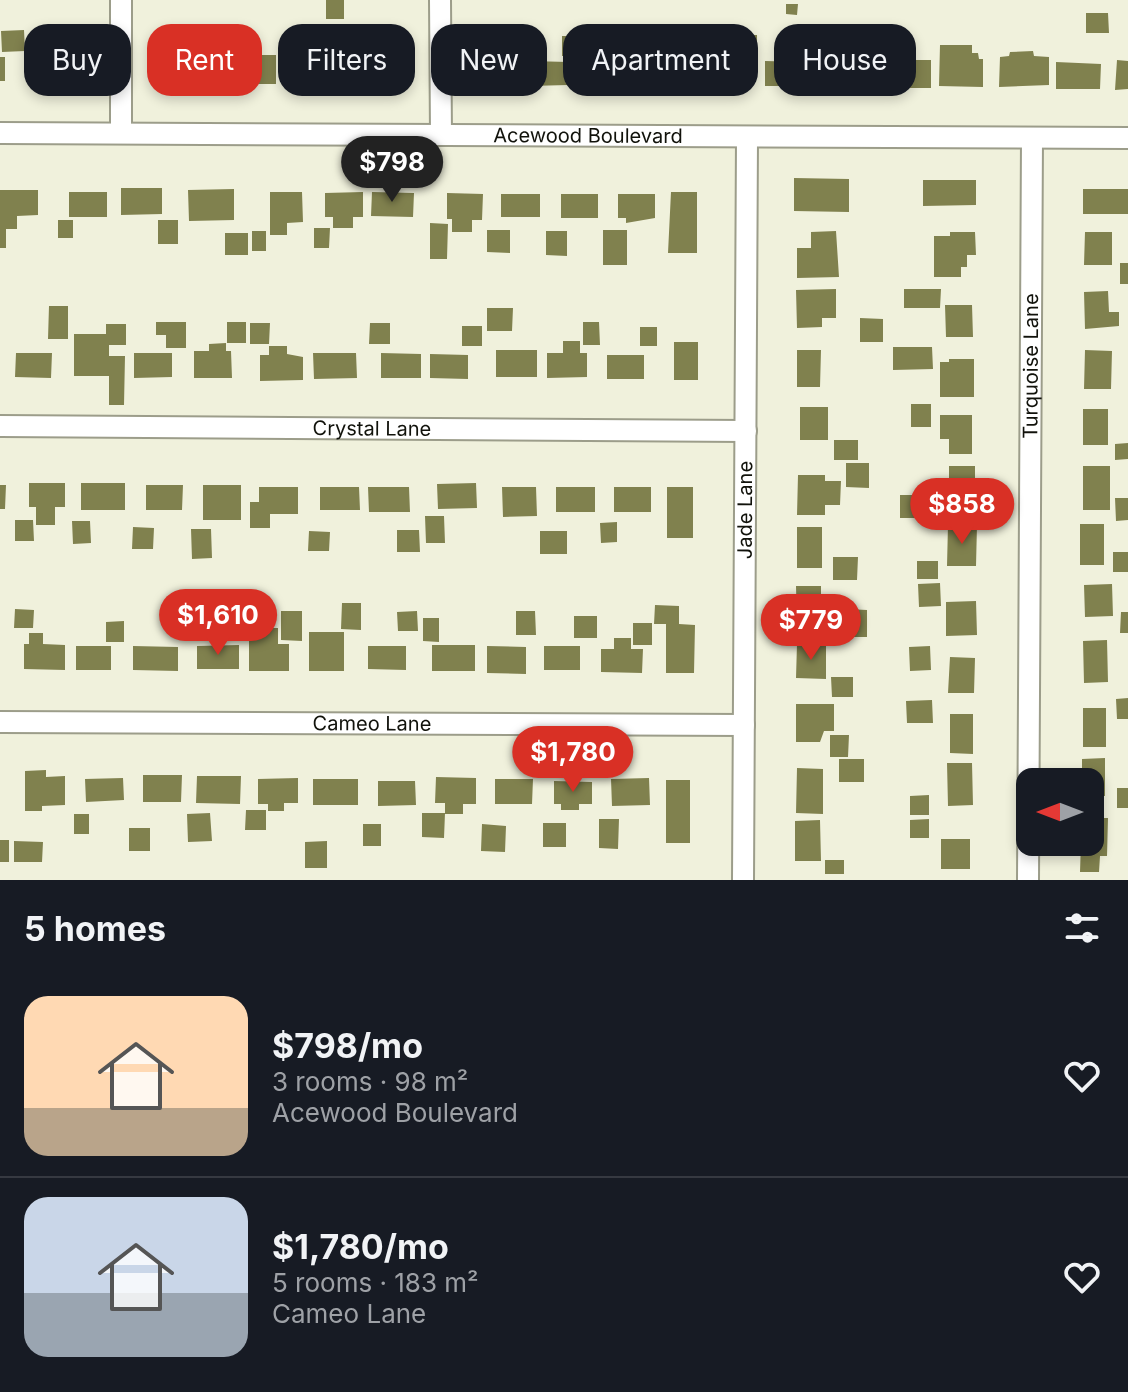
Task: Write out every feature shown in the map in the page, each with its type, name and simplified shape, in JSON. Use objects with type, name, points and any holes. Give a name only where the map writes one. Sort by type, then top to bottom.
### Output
[{"type":"street","points":[[121,0],[121,132]]},
{"type":"street","points":[[440,0],[441,135]]},
{"type":"street","name":"Acewood Boulevard","points":[[0,133],[747,139],[1128,138]]},
{"type":"street","name":"Jade Lane","points":[[743,880],[747,139]]},
{"type":"street","name":"Turquoise Lane","points":[[1028,880],[1032,139]]},
{"type":"street","name":"Crystal Lane","points":[[0,426],[746,431]]},
{"type":"street","name":"Cameo Lane","points":[[0,722],[744,725]]},
{"type":"building","points":[[326,0],[344,0],[344,19],[326,19]]},
{"type":"building","points":[[786,4],[798,4],[797,15],[786,14]]},
{"type":"building","points":[[1086,13],[1108,13],[1109,33],[1086,33]]},
{"type":"building","points":[[24,30],[24,51],[2,52],[1,31]]},
{"type":"building","points":[[940,45],[972,45],[972,53],[978,53],[979,59],[983,59],[983,87],[939,86]]},
{"type":"building","points":[[1033,51],[1034,56],[1049,57],[1049,85],[999,87],[1000,57],[1009,56],[1010,52]]},
{"type":"building","points":[[262,55],[276,55],[276,84],[262,84]]},
{"type":"building","points":[[0,57],[5,57],[5,81],[0,81]]},
{"type":"building","points":[[916,60],[931,60],[931,88],[916,88]]},
{"type":"building","points":[[1117,60],[1128,61],[1128,89],[1115,90]]},
{"type":"building","points":[[547,61],[563,62],[563,85],[547,86]]},
{"type":"building","points":[[765,61],[774,61],[774,86],[765,86]]},
{"type":"building","points":[[1056,62],[1101,64],[1100,89],[1056,89]]},
{"type":"building","points":[[794,178],[849,179],[849,212],[794,211]]},
{"type":"building","points":[[923,180],[976,180],[976,205],[923,206]]},
{"type":"building","points":[[121,188],[162,188],[162,214],[121,215]]},
{"type":"building","points":[[234,189],[234,220],[189,221],[188,190]]},
{"type":"building","points":[[1083,189],[1128,189],[1128,214],[1083,214]]},
{"type":"building","points":[[0,190],[38,190],[38,215],[17,216],[17,229],[6,229],[6,248],[0,248]]},
{"type":"building","points":[[69,192],[107,192],[107,217],[69,217]]},
{"type":"building","points":[[270,192],[302,192],[303,222],[287,223],[287,235],[270,235]]},
{"type":"building","points":[[363,192],[363,217],[353,217],[353,228],[333,228],[333,217],[325,217],[325,193]]},
{"type":"building","points":[[372,192],[414,193],[413,217],[371,216]]},
{"type":"building","points":[[671,192],[697,192],[697,253],[668,253]]},
{"type":"building","points":[[447,193],[483,194],[482,220],[472,220],[472,232],[452,232],[452,219],[447,219]]},
{"type":"building","points":[[501,194],[540,194],[540,217],[501,217]]},
{"type":"building","points":[[561,194],[598,194],[598,218],[561,218]]},
{"type":"building","points":[[618,194],[655,194],[655,218],[626,223],[626,218],[618,218]]},
{"type":"building","points":[[58,220],[73,220],[73,238],[58,238]]},
{"type":"building","points":[[158,220],[178,220],[178,244],[158,244]]},
{"type":"building","points":[[430,223],[448,224],[447,259],[430,259]]},
{"type":"building","points":[[314,228],[330,228],[329,248],[314,248]]},
{"type":"building","points":[[487,230],[510,230],[510,253],[487,252]]},
{"type":"building","points":[[603,230],[627,230],[627,265],[603,265]]},
{"type":"building","points":[[252,231],[266,231],[266,251],[252,251]]},
{"type":"building","points":[[546,231],[567,231],[567,256],[546,255]]},
{"type":"building","points":[[836,231],[839,277],[797,278],[797,248],[811,248],[811,232]]},
{"type":"building","points":[[950,232],[975,232],[976,255],[967,255],[967,267],[961,267],[961,277],[934,277],[934,236],[950,236]]},
{"type":"building","points":[[1085,232],[1112,232],[1112,265],[1084,265]]},
{"type":"building","points":[[225,233],[248,233],[248,255],[225,255]]},
{"type":"building","points":[[1120,263],[1128,263],[1128,284],[1120,284]]},
{"type":"building","points":[[836,289],[836,318],[822,318],[822,327],[797,328],[796,290]]},
{"type":"building","points":[[904,289],[941,289],[940,308],[904,308]]},
{"type":"building","points":[[1108,291],[1109,312],[1119,312],[1119,326],[1085,329],[1084,292]]},
{"type":"building","points":[[945,305],[972,305],[973,337],[946,337]]},
{"type":"building","points":[[49,306],[68,306],[68,339],[48,339]]},
{"type":"building","points":[[487,308],[513,308],[512,331],[487,331]]},
{"type":"building","points":[[860,318],[883,319],[883,342],[860,342]]},
{"type":"building","points":[[156,322],[186,322],[186,348],[166,348],[166,335],[156,335]]},
{"type":"building","points":[[227,322],[246,322],[246,343],[227,343]]},
{"type":"building","points":[[583,322],[599,322],[600,345],[583,345]]},
{"type":"building","points":[[250,323],[270,323],[269,344],[250,344]]},
{"type":"building","points":[[370,323],[390,323],[390,344],[369,344]]},
{"type":"building","points":[[106,324],[126,324],[126,345],[109,345],[109,356],[125,356],[124,405],[109,405],[109,376],[74,376],[74,334],[106,334]]},
{"type":"building","points":[[462,326],[482,326],[482,346],[462,346]]},
{"type":"building","points":[[640,327],[657,327],[657,346],[640,346]]},
{"type":"building","points":[[563,341],[580,341],[580,353],[587,353],[587,377],[547,378],[547,353],[563,353]]},
{"type":"building","points":[[674,342],[698,342],[698,380],[674,380]]},
{"type":"building","points":[[226,343],[226,351],[231,351],[232,378],[194,378],[194,351],[209,351],[209,344]]},
{"type":"building","points":[[269,346],[287,346],[287,354],[303,357],[303,380],[260,381],[260,355],[269,355]]},
{"type":"building","points":[[893,347],[932,347],[933,369],[893,370]]},
{"type":"building","points":[[496,350],[537,350],[537,377],[496,377]]},
{"type":"building","points":[[797,350],[821,350],[820,387],[797,387]]},
{"type":"building","points":[[1085,350],[1112,351],[1111,389],[1084,389]]},
{"type":"building","points":[[16,353],[52,353],[51,378],[15,377]]},
{"type":"building","points":[[134,353],[172,353],[172,377],[134,378]]},
{"type":"building","points":[[313,353],[356,353],[357,378],[314,379]]},
{"type":"building","points":[[381,353],[421,354],[421,378],[381,378]]},
{"type":"building","points":[[430,354],[468,355],[468,379],[430,378]]},
{"type":"building","points":[[607,355],[644,355],[644,379],[607,379]]},
{"type":"building","points":[[949,359],[974,359],[974,397],[940,397],[940,362],[949,362]]},
{"type":"building","points":[[911,404],[931,404],[931,427],[911,427]]},
{"type":"building","points":[[800,407],[828,407],[828,440],[800,440]]},
{"type":"building","points":[[1083,409],[1108,409],[1108,445],[1083,445]]},
{"type":"building","points":[[940,415],[972,415],[972,454],[949,454],[949,439],[940,439]]},
{"type":"building","points":[[834,440],[858,440],[858,460],[834,460]]},
{"type":"building","points":[[1128,443],[1128,459],[1115,460],[1115,444]]},
{"type":"building","points":[[846,463],[869,463],[869,488],[846,487]]},
{"type":"building","points":[[949,466],[975,466],[975,508],[949,508]]},
{"type":"building","points":[[1083,466],[1110,466],[1110,510],[1083,510]]},
{"type":"building","points":[[798,475],[825,475],[825,481],[841,481],[840,505],[825,505],[825,515],[797,515]]},
{"type":"building","points":[[29,483],[65,483],[65,507],[55,507],[55,525],[36,525],[36,507],[29,507]]},
{"type":"building","points":[[81,483],[125,483],[125,510],[81,510]]},
{"type":"building","points":[[476,483],[477,508],[438,509],[437,484]]},
{"type":"building","points":[[0,485],[6,485],[5,509],[0,509]]},
{"type":"building","points":[[146,485],[183,485],[182,510],[146,510]]},
{"type":"building","points":[[203,485],[241,485],[241,520],[203,520]]},
{"type":"building","points":[[259,487],[298,487],[298,514],[270,514],[270,528],[250,528],[250,502],[259,502]]},
{"type":"building","points":[[320,487],[359,487],[360,510],[320,510]]},
{"type":"building","points":[[368,487],[409,487],[410,512],[369,512]]},
{"type":"building","points":[[502,487],[536,487],[537,516],[503,517]]},
{"type":"building","points":[[556,487],[595,487],[595,512],[556,512]]},
{"type":"building","points":[[614,487],[651,487],[651,512],[614,512]]},
{"type":"building","points":[[667,487],[693,487],[693,538],[667,538]]},
{"type":"building","points":[[900,495],[931,495],[930,518],[900,518]]},
{"type":"building","points":[[1115,498],[1128,498],[1128,520],[1116,521]]},
{"type":"building","points":[[425,516],[444,516],[445,543],[426,543]]},
{"type":"building","points":[[15,520],[33,520],[34,541],[15,541]]},
{"type":"building","points":[[72,521],[90,521],[91,543],[73,544]]},
{"type":"building","points":[[617,522],[617,542],[601,543],[600,523]]},
{"type":"building","points":[[1080,524],[1104,524],[1104,565],[1080,565]]},
{"type":"building","points":[[948,525],[977,525],[976,566],[947,566]]},
{"type":"building","points":[[133,527],[154,528],[153,549],[132,549]]},
{"type":"building","points":[[797,527],[822,527],[822,568],[797,568]]},
{"type":"building","points":[[191,529],[211,529],[212,558],[192,559]]},
{"type":"building","points":[[397,530],[419,530],[420,552],[397,552]]},
{"type":"building","points":[[309,531],[330,532],[329,551],[308,551]]},
{"type":"building","points":[[540,531],[567,531],[567,554],[540,554]]},
{"type":"building","points":[[1113,552],[1128,552],[1128,572],[1113,572]]},
{"type":"building","points":[[833,557],[858,557],[857,580],[833,580]]},
{"type":"building","points":[[917,561],[938,561],[938,579],[917,579]]},
{"type":"building","points":[[940,583],[941,606],[919,607],[918,584]]},
{"type":"building","points":[[1112,584],[1113,616],[1085,617],[1084,585]]},
{"type":"building","points":[[796,586],[821,586],[821,627],[797,627]]},
{"type":"building","points":[[976,601],[977,635],[946,636],[946,602]]},
{"type":"building","points":[[342,603],[361,603],[361,630],[341,629]]},
{"type":"building","points":[[655,605],[679,606],[679,624],[695,625],[694,673],[666,673],[666,624],[654,624]]},
{"type":"building","points":[[15,609],[34,610],[33,628],[14,628]]},
{"type":"building","points":[[845,609],[867,610],[867,637],[845,637]]},
{"type":"building","points":[[281,611],[302,611],[302,641],[281,640]]},
{"type":"building","points":[[417,611],[418,631],[398,631],[397,612]]},
{"type":"building","points":[[516,611],[535,611],[536,635],[516,635]]},
{"type":"building","points":[[1121,612],[1128,612],[1128,633],[1120,633]]},
{"type":"building","points":[[574,616],[597,616],[597,638],[574,638]]},
{"type":"building","points":[[190,618],[209,618],[209,641],[190,641]]},
{"type":"building","points":[[423,618],[439,618],[439,642],[423,641]]},
{"type":"building","points":[[124,621],[124,642],[106,642],[106,622]]},
{"type":"building","points":[[633,623],[652,623],[652,645],[633,645]]},
{"type":"building","points":[[249,628],[278,628],[278,644],[289,644],[289,671],[249,671]]},
{"type":"building","points":[[309,632],[344,632],[344,671],[309,671]]},
{"type":"building","points":[[29,633],[43,633],[43,644],[65,645],[65,670],[24,669],[24,644],[29,644]]},
{"type":"building","points":[[614,638],[631,638],[631,649],[643,649],[642,673],[601,672],[601,649],[614,649]]},
{"type":"building","points":[[1107,640],[1108,682],[1084,683],[1083,641]]},
{"type":"building","points":[[797,644],[826,645],[826,679],[796,678]]},
{"type":"building","points":[[239,645],[239,669],[197,669],[197,646]]},
{"type":"building","points":[[432,645],[475,645],[475,671],[432,671]]},
{"type":"building","points":[[76,646],[111,646],[111,670],[76,670]]},
{"type":"building","points":[[133,646],[178,647],[178,671],[133,670]]},
{"type":"building","points":[[368,646],[406,646],[406,670],[368,669]]},
{"type":"building","points":[[487,646],[526,647],[526,674],[487,673]]},
{"type":"building","points":[[544,646],[580,646],[580,670],[544,670]]},
{"type":"building","points":[[930,646],[931,670],[910,671],[909,647]]},
{"type":"building","points":[[950,657],[975,658],[974,693],[948,693]]},
{"type":"building","points":[[831,677],[853,677],[853,697],[832,697]]},
{"type":"building","points":[[1128,698],[1128,719],[1117,719],[1116,699]]},
{"type":"building","points":[[932,700],[933,723],[907,723],[906,701]]},
{"type":"building","points":[[796,704],[834,704],[834,731],[824,731],[820,742],[796,742]]},
{"type":"building","points":[[1083,708],[1106,708],[1106,747],[1083,747]]},
{"type":"building","points":[[950,714],[973,714],[973,754],[950,753]]},
{"type":"building","points":[[830,735],[849,735],[848,757],[830,757]]},
{"type":"building","points":[[1105,758],[1105,796],[1104,768],[1082,768],[1082,759]]},
{"type":"building","points":[[839,759],[864,759],[864,782],[839,782]]},
{"type":"building","points":[[947,763],[972,763],[973,805],[948,806]]},
{"type":"building","points":[[797,768],[823,769],[823,814],[796,813]]},
{"type":"building","points":[[46,770],[46,777],[65,776],[65,805],[42,806],[42,811],[25,811],[25,771]]},
{"type":"building","points":[[143,775],[182,775],[181,802],[143,802]]},
{"type":"building","points":[[197,776],[241,776],[240,804],[196,803]]},
{"type":"building","points":[[436,777],[476,778],[476,804],[463,804],[463,814],[445,814],[445,803],[435,803]]},
{"type":"building","points":[[123,778],[124,800],[86,802],[85,779]]},
{"type":"building","points":[[298,778],[298,803],[284,803],[284,811],[268,811],[268,804],[258,804],[258,779]]},
{"type":"building","points":[[649,778],[650,805],[612,806],[611,779]]},
{"type":"building","points":[[313,779],[358,779],[358,805],[313,805]]},
{"type":"building","points":[[495,779],[533,779],[532,804],[495,804]]},
{"type":"building","points":[[666,780],[690,780],[690,843],[666,843]]},
{"type":"building","points":[[378,781],[415,781],[416,805],[378,806]]},
{"type":"building","points":[[554,781],[592,782],[592,804],[579,804],[579,810],[561,810],[561,804],[554,804]]},
{"type":"building","points":[[1117,788],[1128,788],[1128,808],[1117,808]]},
{"type":"building","points":[[929,795],[929,815],[910,815],[910,796]]},
{"type":"building","points":[[246,810],[266,810],[266,830],[245,830]]},
{"type":"building","points":[[210,813],[212,841],[188,842],[187,814]]},
{"type":"building","points":[[422,813],[445,813],[444,838],[422,837]]},
{"type":"building","points":[[74,814],[89,814],[89,834],[74,834]]},
{"type":"building","points":[[1104,818],[1108,818],[1107,856],[1104,856]]},
{"type":"building","points":[[599,819],[619,819],[618,849],[599,848]]},
{"type":"building","points":[[929,819],[929,838],[910,838],[910,820]]},
{"type":"building","points":[[820,820],[821,861],[795,861],[795,821]]},
{"type":"building","points":[[543,823],[566,823],[566,847],[543,847]]},
{"type":"building","points":[[363,824],[381,824],[381,846],[363,846]]},
{"type":"building","points":[[482,824],[506,826],[505,852],[481,851]]},
{"type":"building","points":[[129,828],[150,828],[150,851],[129,851]]},
{"type":"building","points":[[941,839],[970,839],[970,869],[941,869]]},
{"type":"building","points":[[0,840],[9,840],[9,862],[0,862]]},
{"type":"building","points":[[14,841],[43,842],[42,862],[14,862]]},
{"type":"building","points":[[327,841],[327,868],[305,868],[305,842]]},
{"type":"building","points":[[1081,856],[1100,856],[1099,872],[1080,872]]},
{"type":"building","points":[[825,860],[844,860],[844,874],[825,874]]}]
